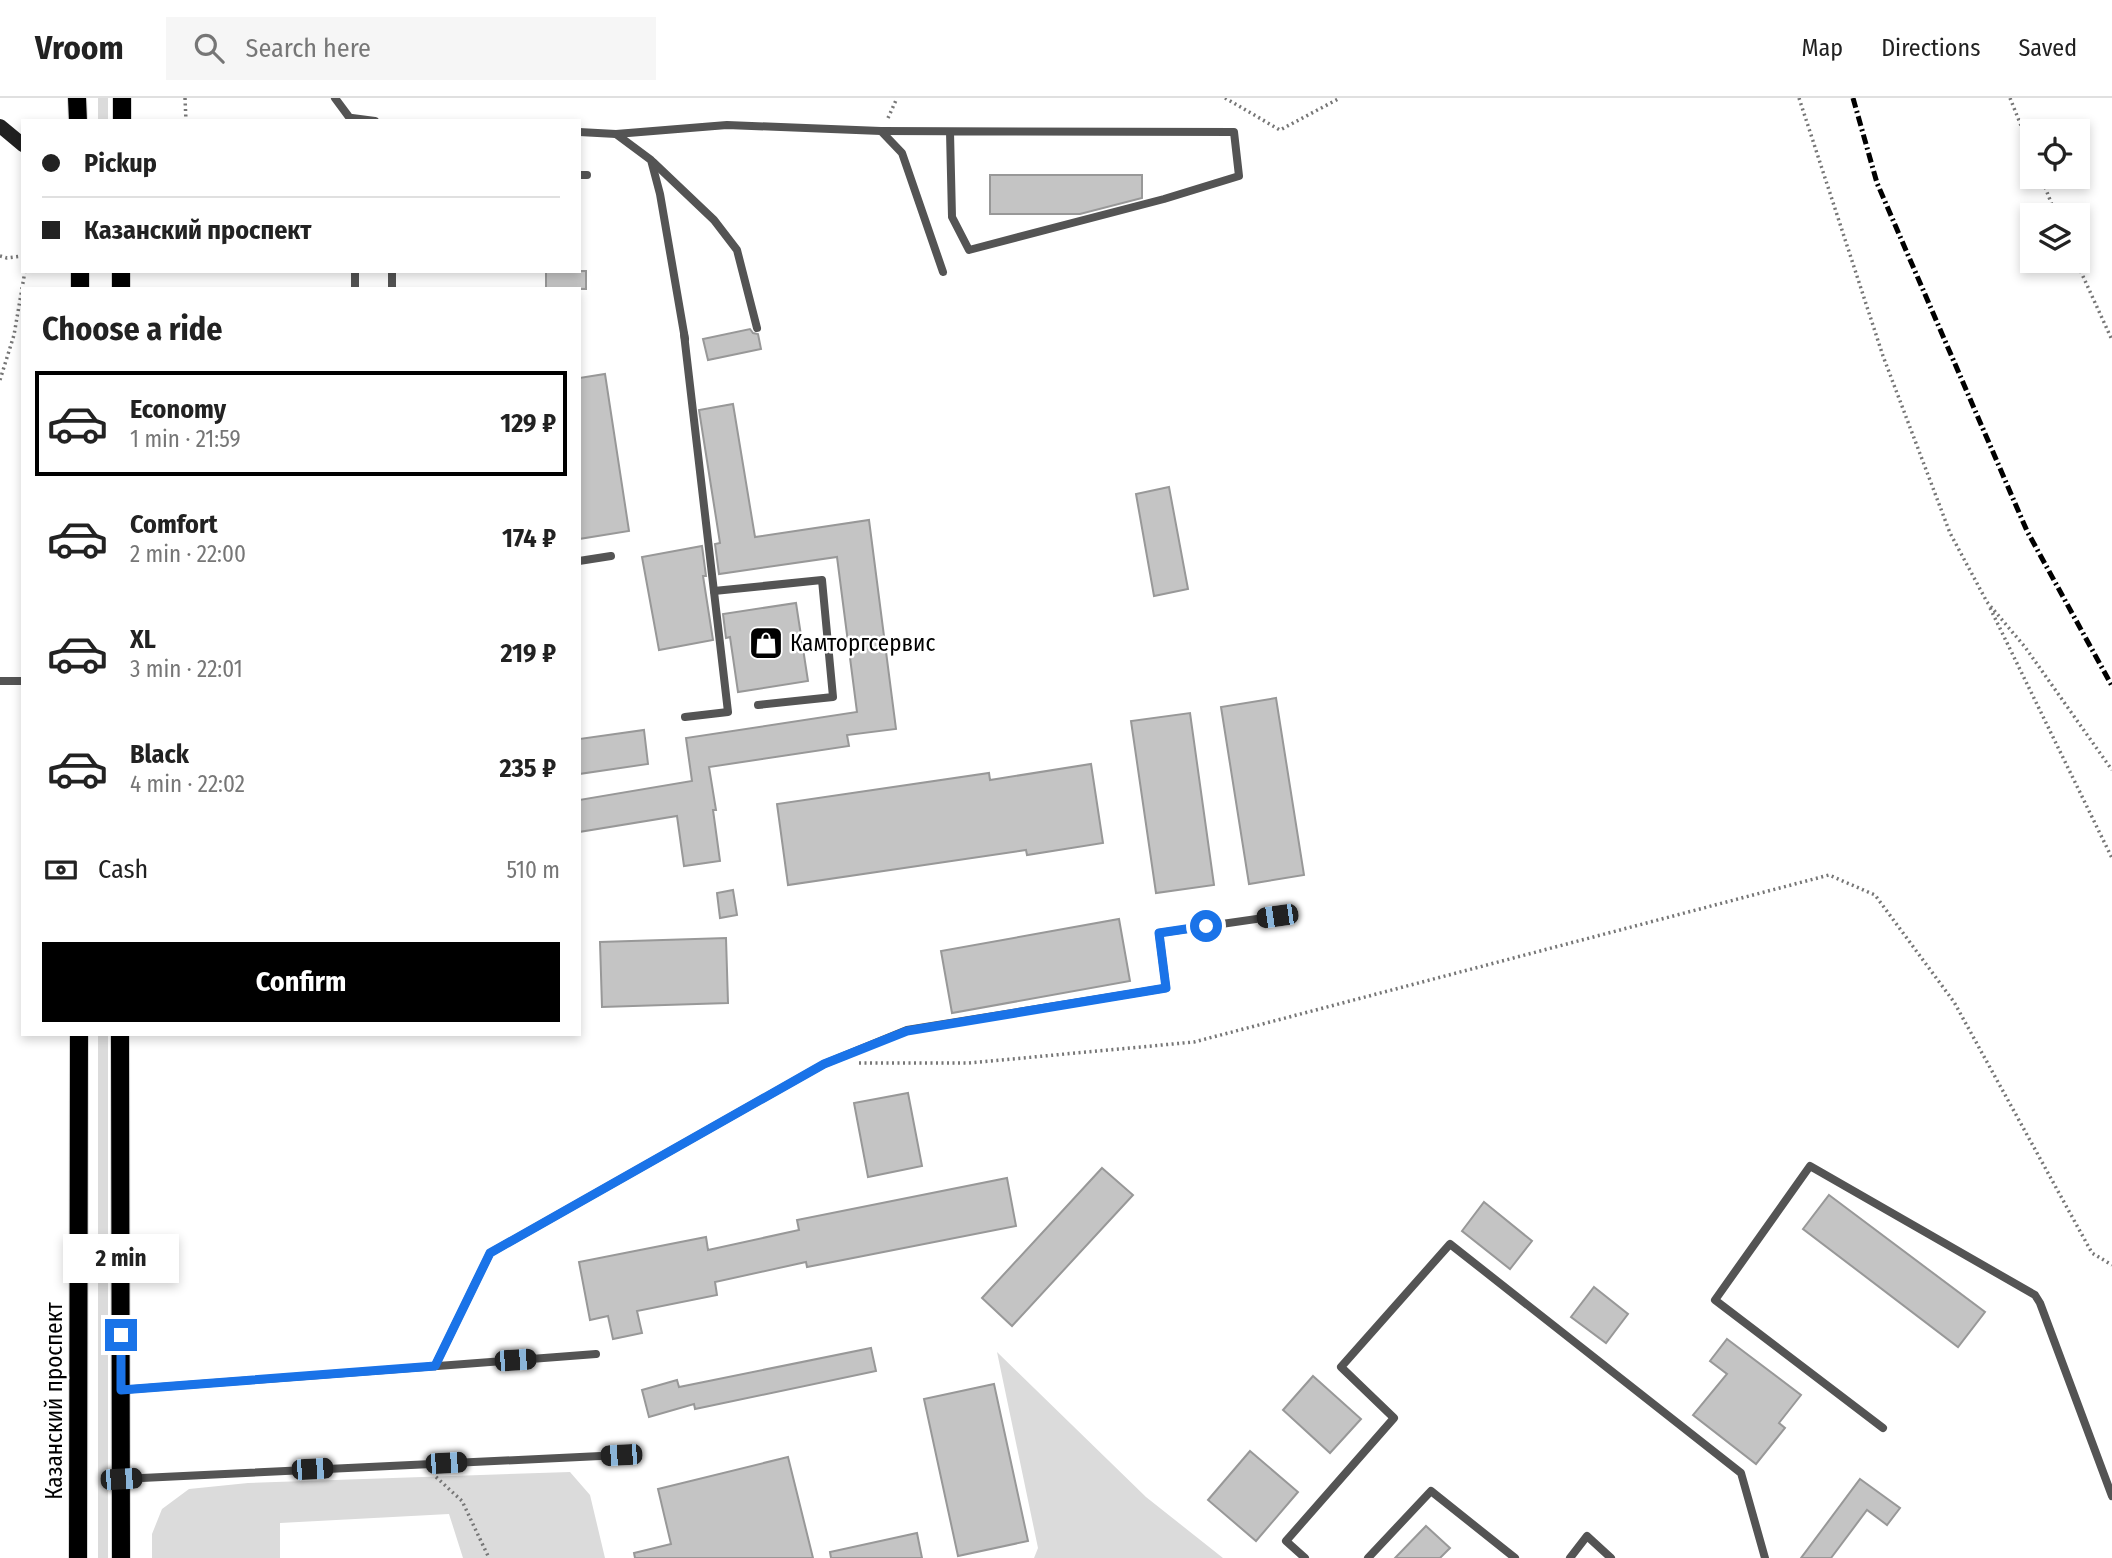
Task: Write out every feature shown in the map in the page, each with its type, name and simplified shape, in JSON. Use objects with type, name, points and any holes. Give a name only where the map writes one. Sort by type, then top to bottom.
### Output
[{"type":"main road","points":[[77,98],[78,119]]},
{"type":"main road","points":[[122,98],[122,119]]},
{"type":"main road","name":"Казанский проспект","points":[[78,1558],[79,1036]]},
{"type":"main road","points":[[120,1036],[121,1558]]},
{"type":"street","points":[[0,126],[21,143]]},
{"type":"lane","points":[[335,98],[351,119]]},
{"type":"lane","points":[[581,132],[616,134],[727,125],[881,131],[950,131],[1234,132],[1239,176],[1164,199],[969,250],[952,217],[950,131]]},
{"type":"lane","points":[[881,131],[902,153],[943,272]]},
{"type":"lane","points":[[616,134],[651,160],[714,220],[737,250],[757,328]]},
{"type":"lane","points":[[651,160],[660,194],[686,345]]},
{"type":"lane","points":[[684,334],[728,712],[685,717]]},
{"type":"lane","points":[[581,561],[611,556]]},
{"type":"lane","points":[[714,591],[822,580],[833,697],[758,705]]},
{"type":"lane","points":[[0,681],[21,681]]},
{"type":"lane","points":[[435,1366],[490,1253],[824,1064],[907,1031],[1166,988],[1159,933],[1277,916]]},
{"type":"lane","points":[[1883,1428],[1715,1300],[1810,1166],[2035,1294],[2112,1496]]},
{"type":"lane","points":[[1305,1558],[1286,1541],[1394,1418],[1341,1367],[1450,1244],[1741,1473],[1765,1558]]},
{"type":"lane","points":[[121,1390],[596,1354]]},
{"type":"lane","points":[[121,1479],[621,1455]]},
{"type":"lane","points":[[1368,1558],[1431,1491],[1515,1558]]},
{"type":"lane","points":[[1570,1558],[1587,1536],[1611,1558]]},
{"type":"path","points":[[185,98],[186,119]]},
{"type":"path","points":[[881,131],[897,98]]},
{"type":"path","points":[[1225,98],[1280,130],[1340,98]]},
{"type":"path","points":[[1799,98],[1883,356],[1950,533],[1987,602],[2112,858]]},
{"type":"path","points":[[2010,98],[2020,123]]},
{"type":"path","points":[[0,256],[21,256]]},
{"type":"path","points":[[2081,273],[2112,340]]},
{"type":"path","points":[[0,380],[14,335],[21,294]]},
{"type":"path","points":[[1987,602],[2025,647],[2112,770]]},
{"type":"path","points":[[824,1064],[969,1063],[1194,1042],[1829,875],[1875,895],[1954,1002],[2092,1253],[2112,1265]]},
{"type":"path","points":[[422,1464],[462,1500],[489,1558]]},
{"type":"shaded area","points":[[98,98],[108,98],[108,119],[98,119]]},
{"type":"shaded area","points":[[98,1036],[108,1036],[108,1558],[98,1558]]},
{"type":"shaded area","points":[[997,1352],[1146,1497],[1223,1558],[1034,1558],[1038,1548]]},
{"type":"shaded area","points":[[570,1472],[590,1495],[605,1558],[463,1558],[449,1514],[280,1523],[280,1558],[152,1558],[152,1534],[162,1509],[189,1489],[248,1483]]},
{"type":"building","points":[[990,175],[1142,175],[1142,198],[1080,214],[990,214]]},
{"type":"building","points":[[586,271],[586,289],[546,287],[546,273]]},
{"type":"building","points":[[750,329],[758,334],[761,349],[708,360],[703,339]]},
{"type":"building","points":[[605,374],[629,531],[581,539],[581,378]]},
{"type":"building","points":[[733,404],[755,537],[869,520],[896,729],[847,735],[849,746],[709,767],[720,861],[684,866],[677,816],[581,832],[581,800],[692,781],[686,738],[857,712],[837,557],[719,574],[715,544],[720,543],[699,410]]},
{"type":"building","points":[[1169,487],[1188,589],[1154,596],[1136,494]]},
{"type":"building","points":[[702,546],[706,576],[703,576],[713,640],[659,650],[642,557]]},
{"type":"building","points":[[796,603],[808,681],[738,692],[730,637],[726,638],[723,614]]},
{"type":"building","points":[[1276,698],[1304,875],[1249,884],[1221,707]]},
{"type":"building","points":[[1190,713],[1214,885],[1156,893],[1131,721]]},
{"type":"building","points":[[644,730],[648,764],[581,774],[581,739]]},
{"type":"building","points":[[1091,764],[1103,843],[1027,855],[1026,850],[788,885],[777,804],[989,773],[990,780]]},
{"type":"building","points":[[733,890],[737,915],[720,918],[717,893]]},
{"type":"building","points":[[1119,919],[1130,981],[952,1013],[941,951]]},
{"type":"building","points":[[726,938],[728,1003],[602,1007],[600,942]]},
{"type":"building","points":[[908,1093],[922,1166],[868,1177],[854,1103]]},
{"type":"building","points":[[1102,1168],[1133,1195],[1012,1326],[982,1298]]},
{"type":"building","points":[[1007,1178],[1016,1226],[807,1267],[806,1262],[715,1282],[717,1295],[637,1311],[642,1333],[613,1339],[608,1316],[590,1320],[579,1262],[706,1237],[708,1250],[799,1230],[797,1220]]},
{"type":"building","points":[[1829,1195],[1985,1312],[1958,1347],[1803,1229]]},
{"type":"building","points":[[1484,1202],[1532,1241],[1510,1269],[1462,1231]]},
{"type":"building","points":[[1594,1287],[1628,1314],[1606,1343],[1571,1317]]},
{"type":"building","points":[[1727,1339],[1801,1395],[1779,1423],[1785,1428],[1756,1464],[1693,1415],[1727,1374],[1710,1361]]},
{"type":"building","points":[[871,1348],[876,1371],[695,1409],[694,1404],[649,1417],[642,1390],[677,1380],[679,1387]]},
{"type":"building","points":[[1313,1376],[1361,1419],[1330,1453],[1283,1410]]},
{"type":"building","points":[[994,1384],[1028,1541],[958,1556],[924,1399]]},
{"type":"building","points":[[1250,1451],[1298,1492],[1256,1541],[1208,1500]]},
{"type":"building","points":[[788,1457],[813,1558],[635,1558],[634,1553],[671,1544],[658,1489]]},
{"type":"building","points":[[1860,1479],[1900,1508],[1887,1525],[1867,1510],[1831,1558],[1801,1558]]},
{"type":"building","points":[[1426,1526],[1450,1548],[1440,1558],[1395,1558]]},
{"type":"building","points":[[917,1533],[922,1558],[831,1558],[830,1552]]},
{"type":"railway","points":[[1853,98],[1877,183],[2027,531],[2112,686]]},
{"type":"place","name":"Камторгсервис","points":[[766,643]]},
{"type":"route","points":[[121,1335],[121,1390],[435,1366],[490,1253],[824,1064],[907,1031],[1166,988],[1159,933],[1206,926]]}]
